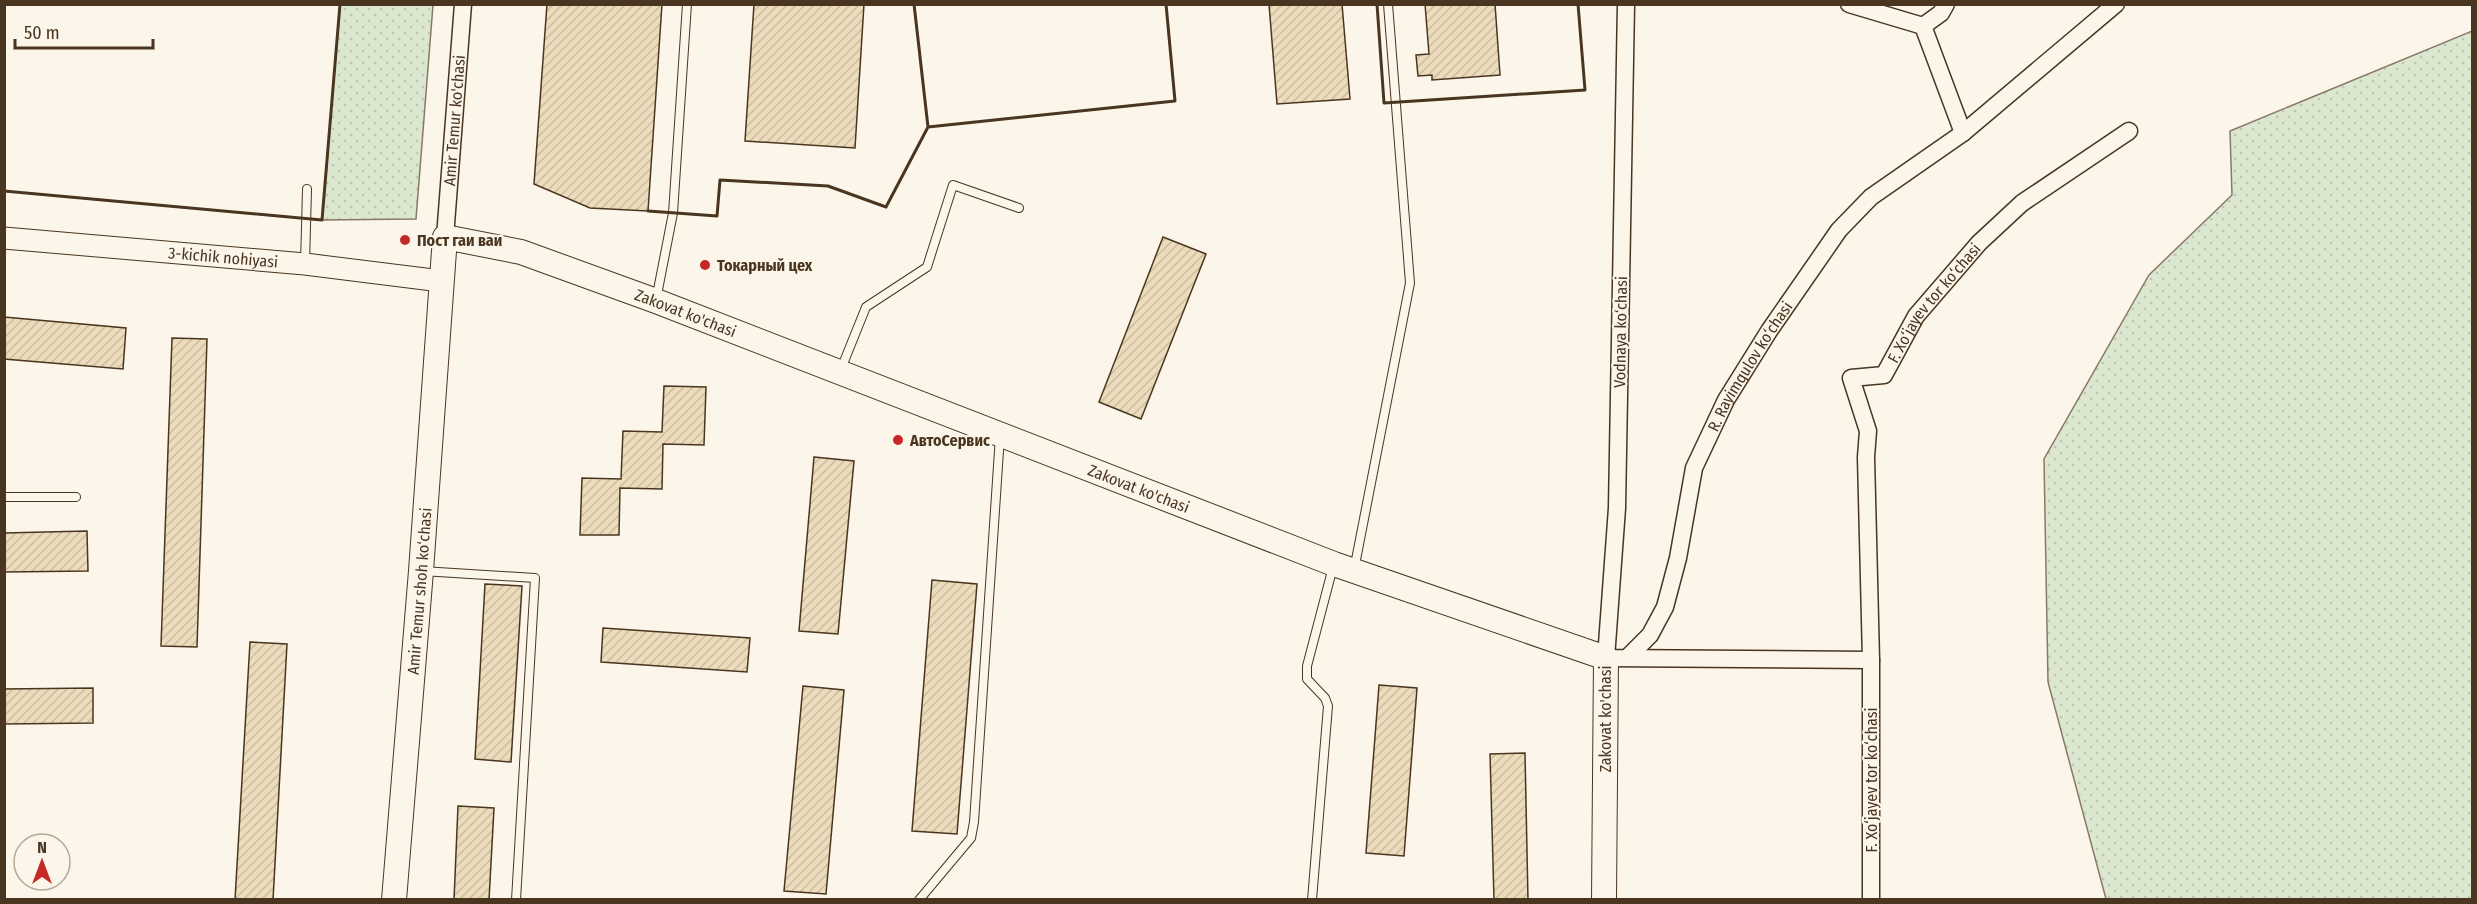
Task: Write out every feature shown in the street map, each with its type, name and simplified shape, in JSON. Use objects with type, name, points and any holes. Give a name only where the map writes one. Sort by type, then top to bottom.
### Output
[{"type":"main road","name":"Amir Temur shoh ko‘chasi","points":[[394,900],[445,237]]},
{"type":"main road","name":"Zakovat ko'chasi","points":[[445,237],[521,252],[656,301],[1000,436],[1344,567],[1617,657],[1604,900]]},
{"type":"street","name":"Amir Temur ko'chasi","points":[[445,237],[463,4]]},
{"type":"street","name":"Vodnaya ko‘chasi","points":[[1617,657],[1617,508],[1626,4]]},
{"type":"street","points":[[1849,4],[1923,26]]},
{"type":"street","points":[[1923,26],[1941,13],[1946,4]]},
{"type":"street","name":"R. Rayimqulov ko‘chasi","points":[[1617,657],[1650,635],[1665,607],[1678,558],[1694,468],[1726,400],[1769,331],[1839,230],[1871,197],[1964,133],[2116,4]]},
{"type":"street","points":[[1923,26],[1964,133]]},
{"type":"street","name":"F. Xo‘jayev tor ko‘chasi","points":[[1871,900],[1871,660],[1866,457],[1868,430],[1851,378],[1884,375],[1916,316],[1978,243],[2022,203],[2129,131]]},
{"type":"street","name":"3-kichik nohiyasi","points":[[4,238],[305,264],[441,281]]},
{"type":"street","points":[[1617,657],[1871,660]]},
{"type":"lane","points":[[656,301],[674,213],[687,4]]},
{"type":"lane","points":[[1312,900],[1328,706],[1325,698],[1307,679],[1307,666],[1344,567],[1410,283],[1388,4]]},
{"type":"lane","points":[[839,372],[866,307],[927,267],[953,185],[1019,208]]},
{"type":"lane","points":[[305,264],[307,189]]},
{"type":"lane","points":[[919,900],[971,838],[974,822],[1000,436]]},
{"type":"lane","points":[[4,497],[76,497]]},
{"type":"lane","points":[[421,571],[535,578],[516,900]]},
{"type":"green space","points":[[340,5],[433,5],[416,219],[322,220]]},
{"type":"green space","points":[[2472,31],[2472,899],[2106,899],[2048,682],[2044,459],[2149,275],[2232,195],[2230,131]]},
{"type":"building","points":[[547,4],[662,4],[648,211],[590,208],[534,184]]},
{"type":"building","points":[[754,4],[864,4],[855,148],[745,141]]},
{"type":"building","points":[[1269,4],[1342,4],[1350,99],[1277,104]]},
{"type":"building","points":[[1425,4],[1495,4],[1500,75],[1432,80],[1432,75],[1418,76],[1416,55],[1429,54]]},
{"type":"building","points":[[1163,237],[1206,254],[1141,419],[1099,402]]},
{"type":"building","points":[[4,317],[126,328],[123,369],[4,359]]},
{"type":"building","points":[[172,338],[207,339],[197,647],[161,646]]},
{"type":"building","points":[[664,386],[706,387],[704,445],[663,444],[662,489],[620,488],[619,535],[580,535],[582,478],[621,479],[623,431],[662,432]]},
{"type":"building","points":[[814,457],[854,461],[838,634],[799,631]]},
{"type":"building","points":[[87,531],[88,571],[4,572],[4,533]]},
{"type":"building","points":[[932,580],[977,584],[957,834],[912,831]]},
{"type":"building","points":[[485,584],[522,586],[511,762],[475,759]]},
{"type":"building","points":[[603,628],[750,638],[747,672],[601,662]]},
{"type":"building","points":[[250,642],[287,644],[273,900],[235,900]]},
{"type":"building","points":[[1379,685],[1417,688],[1404,856],[1366,853]]},
{"type":"building","points":[[803,686],[844,690],[826,894],[784,891]]},
{"type":"building","points":[[93,688],[93,723],[4,724],[4,689]]},
{"type":"building","points":[[1525,753],[1528,900],[1494,900],[1490,754]]},
{"type":"building","points":[[458,806],[494,808],[489,900],[454,900]]},
{"type":"wall","points":[[4,191],[322,220],[340,4]]},
{"type":"wall","points":[[648,211],[717,216],[720,180],[828,186],[886,207],[928,127],[914,4]]},
{"type":"wall","points":[[928,127],[1175,101],[1166,4]]},
{"type":"wall","points":[[1377,4],[1384,103],[1585,90],[1578,4]]},
{"type":"place","name":"Пост гаи ваи","points":[[405,240]]},
{"type":"place","name":"Токарный цех","points":[[705,265]]},
{"type":"place","name":"АвтоСервис","points":[[898,440]]}]
